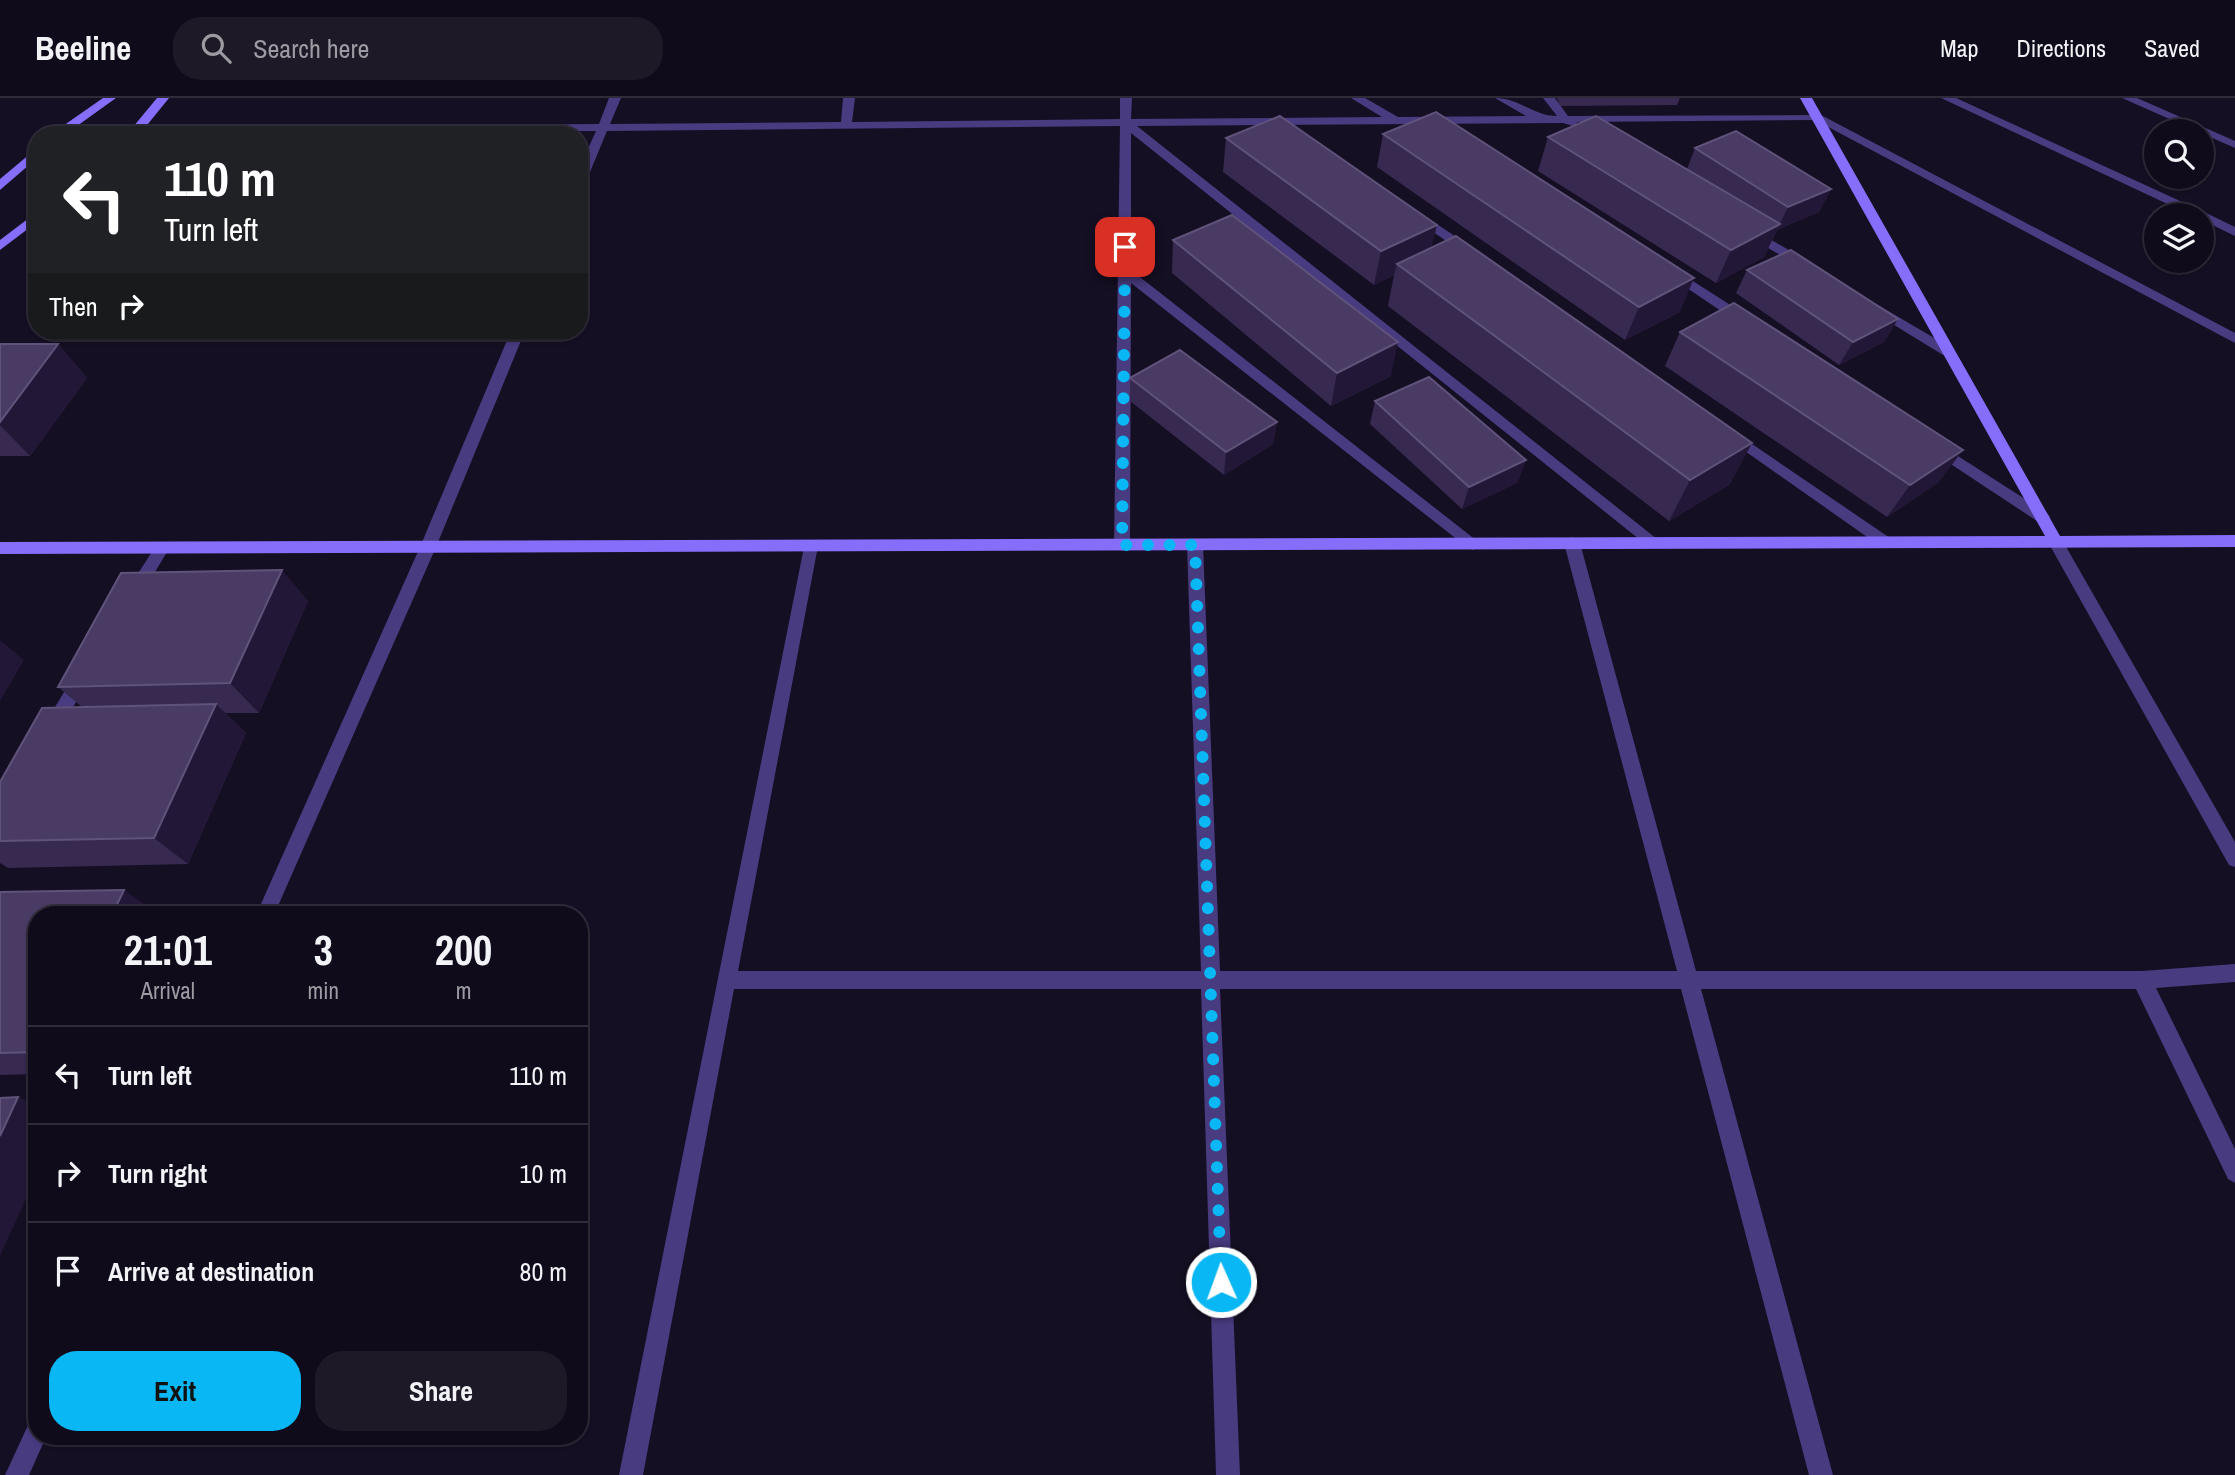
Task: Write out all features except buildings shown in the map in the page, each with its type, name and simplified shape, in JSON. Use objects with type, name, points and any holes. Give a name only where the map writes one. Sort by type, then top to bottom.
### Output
[{"type":"main road","points":[[70,126],[110,98]]},
{"type":"main road","points":[[141,126],[163,98]]},
{"type":"main road","points":[[1807,98],[2056,542]]},
{"type":"main road","points":[[0,186],[28,158]]},
{"type":"main road","points":[[23,162],[28,165]]},
{"type":"main road","points":[[0,246],[28,223]]},
{"type":"main road","points":[[0,548],[2235,541]]},
{"type":"street","points":[[588,163],[615,98]]},
{"type":"street","points":[[845,125],[849,115],[849,98]]},
{"type":"street","points":[[1122,545],[1126,98]]},
{"type":"street","points":[[1357,98],[1395,120]]},
{"type":"street","points":[[1501,98],[1539,119]]},
{"type":"street","points":[[1549,98],[1565,119],[1588,133]]},
{"type":"street","points":[[1947,98],[2173,203]]},
{"type":"street","points":[[2128,98],[2235,145]]},
{"type":"street","points":[[588,127],[1817,117],[2235,339]]},
{"type":"street","points":[[1444,120],[1467,135]]},
{"type":"street","points":[[1283,121],[1306,137]]},
{"type":"street","points":[[1126,122],[1654,543]]},
{"type":"street","points":[[1408,209],[1476,256]]},
{"type":"street","points":[[2214,222],[2235,232]]},
{"type":"street","points":[[1739,225],[1821,274]]},
{"type":"street","points":[[1662,265],[1754,326]]},
{"type":"street","points":[[1125,272],[1473,544]]},
{"type":"street","points":[[1867,302],[1948,352]]},
{"type":"street","points":[[269,906],[428,547],[514,340]]},
{"type":"street","points":[[1714,423],[1885,542]]},
{"type":"street","points":[[1927,441],[2042,517]]},
{"type":"street","points":[[2056,542],[2235,859]]},
{"type":"street","points":[[1572,543],[1821,1475]]},
{"type":"street","points":[[1195,545],[1228,1475]]},
{"type":"street","points":[[631,1475],[810,546]]},
{"type":"street","points":[[127,605],[162,548]]},
{"type":"street","points":[[42,742],[91,662]]},
{"type":"street","points":[[727,979],[2142,979],[2235,973]]},
{"type":"street","points":[[2142,979],[2235,1172]]},
{"type":"street","points":[[17,1475],[31,1445]]},
{"type":"route","points":[[1125,247],[1122,545],[1195,545],[1221,1282]]}]
